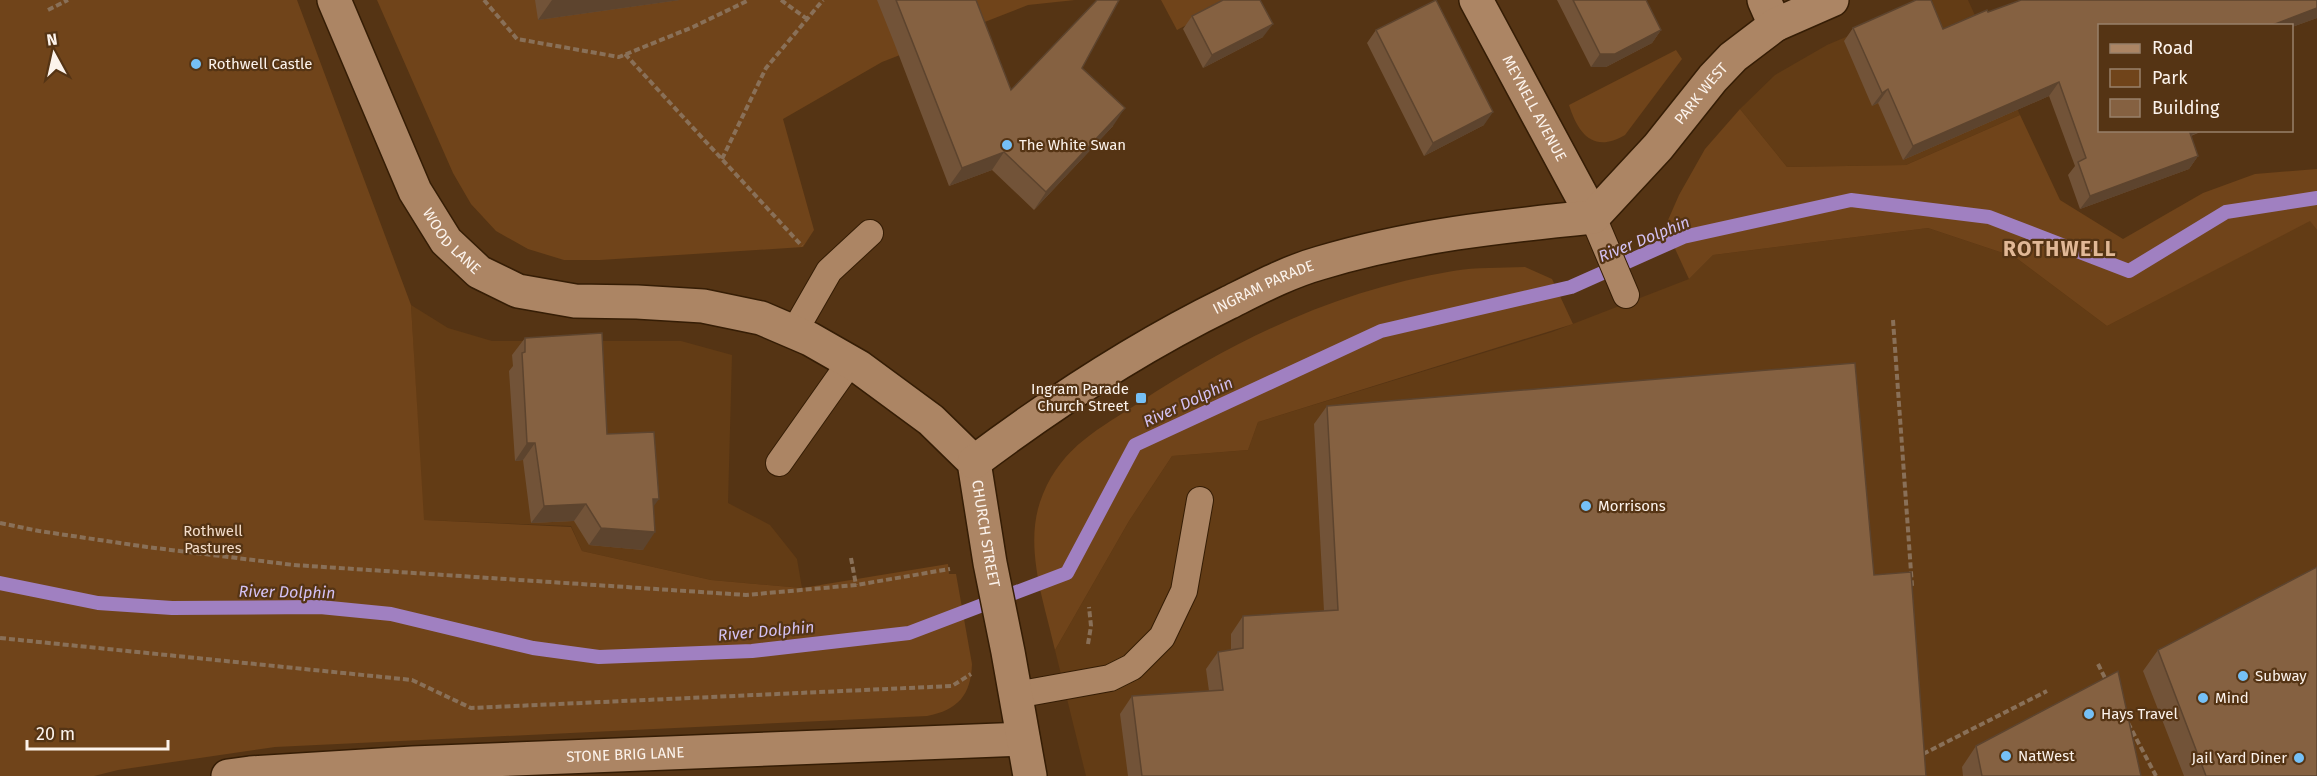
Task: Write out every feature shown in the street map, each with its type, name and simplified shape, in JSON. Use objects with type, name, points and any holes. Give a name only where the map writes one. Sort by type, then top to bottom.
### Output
[{"type":"street","name":"WOOD LANE","points":[[334,0],[415,191],[446,241],[479,272],[518,291],[575,301],[703,306]]},
{"type":"street","name":"MEYNELL AVENUE","points":[[1476,0],[1593,218]]},
{"type":"street","name":"PARK WEST","points":[[1593,218],[1658,147],[1769,12],[1832,0]]},
{"type":"street","name":"INGRAM PARADE","points":[[974,462],[1042,411],[1128,358],[1202,316],[1269,283],[1317,263],[1379,246],[1444,234],[1593,218]]},
{"type":"street","name":"CHURCH STREET","points":[[703,306],[760,318],[810,339],[851,361],[932,420],[974,462],[990,563],[1030,776]]},
{"type":"street","name":"STONE BRIG LANE","points":[[228,776],[250,773],[413,770],[1023,739]]},
{"type":"lane","points":[[1593,218],[1626,295]]},
{"type":"lane","points":[[794,332],[829,271],[870,233]]},
{"type":"lane","points":[[779,463],[851,361]]},
{"type":"lane","points":[[1016,695],[1110,678],[1132,667],[1162,637],[1184,591],[1200,500]]},
{"type":"path","points":[[48,10],[68,0]]},
{"type":"path","points":[[484,0],[517,39],[619,57],[693,27],[749,0]]},
{"type":"path","points":[[781,0],[807,19]]},
{"type":"path","points":[[722,159],[766,68],[823,0]]},
{"type":"path","points":[[626,54],[803,247],[829,271]]},
{"type":"path","points":[[1893,320],[1912,590]]},
{"type":"path","points":[[0,523],[147,547],[294,565],[746,595],[856,585],[990,563]]},
{"type":"path","points":[[851,558],[856,585]]},
{"type":"path","points":[[0,638],[412,680],[471,708],[952,686],[1008,652]]},
{"type":"path","points":[[2098,664],[2108,684]]},
{"type":"path","points":[[1923,754],[2047,691]]},
{"type":"path","points":[[2124,715],[2156,776]]},
{"type":"path","points":[[1922,742],[1924,765]]},
{"type":"shaded area","points":[[1933,0],[1968,0],[2020,115],[1906,165],[1787,167],[1740,109],[1775,75],[1827,45]]},
{"type":"shaded area","points":[[2310,220],[2317,230],[2317,776],[1086,776],[1055,650],[1129,521],[1172,456],[1248,450],[1258,422],[1552,332],[1689,279],[1713,255],[1928,228],[2015,257],[2107,326]]},
{"type":"shaded area","points":[[411,305],[448,328],[492,341],[681,341],[732,355],[728,503],[770,525],[797,559],[802,588],[711,580],[582,551],[571,526],[423,520]]},
{"type":"green space","name":"Rothwell Pastures","points":[[0,0],[297,0],[411,305],[424,520],[571,527],[582,551],[711,580],[802,588],[948,564],[949,574],[956,574],[972,664],[969,684],[961,699],[947,710],[927,716],[275,747],[118,770],[94,776],[0,776]]},
{"type":"green space","points":[[377,0],[1075,0],[1028,5],[882,62],[783,119],[814,230],[803,247],[600,260],[564,260],[528,249],[496,231],[471,204],[453,173]]},
{"type":"green space","points":[[1161,0],[1233,0],[1177,30]]},
{"type":"green space","points":[[1676,50],[1682,59],[1625,135],[1604,142],[1588,138],[1582,132],[1569,105]]},
{"type":"green space","points":[[1740,109],[1787,167],[1906,165],[2020,115],[2060,200],[2123,239],[2203,193],[2255,174],[2317,169],[2317,230],[2310,221],[2107,326],[2015,257],[1928,228],[1713,255],[1689,279],[1665,227],[1679,195],[1705,149]]},
{"type":"green space","points":[[1525,267],[1552,279],[1573,324],[1258,422],[1248,450],[1172,456],[1129,521],[1055,650],[1037,572],[1034,532],[1037,513],[1051,477],[1061,463],[1084,440],[1176,379],[1213,358],[1289,320],[1329,304],[1410,280],[1453,271]]},
{"type":"building","points":[[896,0],[976,0],[1011,90],[1097,0],[1119,0],[1082,68],[1125,108],[1046,192],[1004,152],[962,168]]},
{"type":"building","points":[[1223,0],[1260,0],[1273,24],[1212,55],[1192,16]]},
{"type":"building","points":[[1436,0],[1493,112],[1433,143],[1376,30]]},
{"type":"building","points":[[1573,0],[1646,0],[1661,30],[1615,54],[1600,54]]},
{"type":"building","points":[[1916,0],[1931,0],[1943,29],[1987,10],[1988,12],[2021,0],[2317,0],[2317,8],[2275,24],[2098,24],[2098,132],[2190,132],[2198,156],[2090,196],[2078,162],[2086,158],[2059,82],[1913,146],[1888,89],[1882,93],[1853,28]]},
{"type":"building","points":[[602,333],[607,434],[654,432],[659,499],[653,499],[655,532],[601,528],[586,504],[544,506],[535,443],[527,443],[522,353],[525,352],[525,338]]},
{"type":"building","name":"Morrisons","points":[[1855,363],[1874,575],[1911,572],[1926,776],[1142,776],[1132,696],[1223,690],[1218,652],[1243,648],[1243,616],[1338,610],[1327,406]]},
{"type":"building","points":[[2317,567],[2317,776],[2206,776],[2158,650]]},
{"type":"building","points":[[2118,671],[2141,776],[1982,776],[1976,746]]},
{"type":"waterway","name":"River Dolphin","points":[[0,583],[98,603],[172,608],[320,607],[391,614],[533,648],[599,657],[752,651],[909,633],[1067,573],[1135,445],[1381,331],[1571,287],[1683,237],[1851,200],[1989,217],[2129,271],[2226,212],[2317,198]]},
{"type":"place","name":"Rothwell Castle","points":[[196,64]]},
{"type":"place","name":"The White Swan","points":[[1007,145]]},
{"type":"place","name":"Ingram Parade Church Street","points":[[1141,398]]},
{"type":"place","name":"Morrisons","points":[[1586,506]]},
{"type":"place","name":"Subway","points":[[2243,676]]},
{"type":"place","name":"Mind","points":[[2203,698]]},
{"type":"place","name":"Hays Travel","points":[[2089,714]]},
{"type":"place","name":"NatWest","points":[[2006,756]]},
{"type":"place","name":"Jail Yard Diner","points":[[2299,758]]},
{"type":"district","name":"ROTHWELL","points":[[2060,249]]}]
